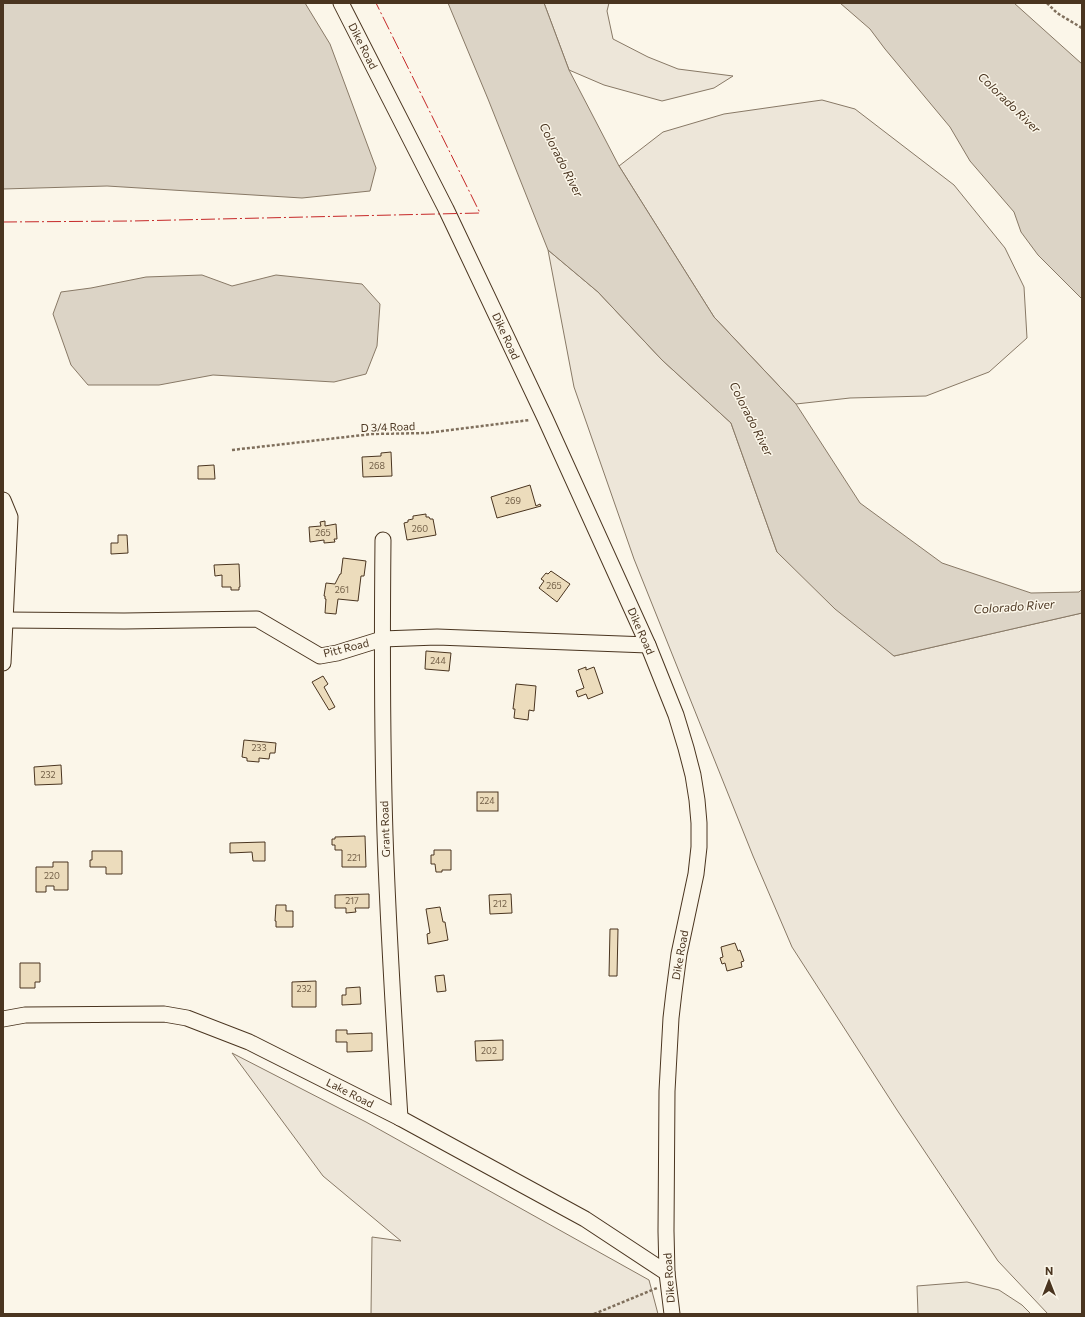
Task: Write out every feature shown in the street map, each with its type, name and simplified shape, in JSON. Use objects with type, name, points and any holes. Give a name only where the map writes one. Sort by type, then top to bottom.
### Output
[{"type":"street","name":"Dike Road","points":[[341,3],[446,209],[545,418],[648,645],[676,715],[693,775],[699,823],[699,847],[696,874],[679,954],[671,1018],[667,1090],[666,1231],[668,1278],[672,1314]]},
{"type":"street","points":[[3,500],[10,517],[3,663]]},
{"type":"street","name":"Grant Road","points":[[383,540],[382,639],[385,833],[400,1118]]},
{"type":"street","name":"Pitt Road","points":[[5,620],[124,621],[257,619],[320,656],[382,639],[437,637],[648,645]]},
{"type":"street","name":"Lake Road","points":[[3,1019],[25,1015],[164,1014],[187,1018],[249,1042],[400,1118],[585,1219],[668,1278]]},
{"type":"path","points":[[1047,3],[1057,13],[1082,28]]},
{"type":"path","name":"D 3/4 Road","points":[[232,450],[372,434],[427,433],[545,418]]},
{"type":"path","points":[[594,1314],[668,1278]]},
{"type":"shaded area","points":[[544,3],[609,3],[607,11],[613,39],[648,57],[678,69],[733,76],[714,88],[662,101],[604,85],[569,70]]},
{"type":"shaded area","points":[[822,100],[855,109],[954,185],[1005,248],[1024,287],[1027,338],[989,372],[926,396],[850,398],[796,404],[714,317],[619,166],[663,132],[724,114]]},
{"type":"shaded area","points":[[548,250],[598,292],[662,360],[731,423],[777,552],[894,656],[1082,613],[1082,1314],[1048,1314],[998,1261],[897,1110],[792,947],[753,856],[634,559],[574,387]]},
{"type":"shaded area","points":[[232,1053],[366,1122],[649,1280],[658,1314],[371,1314],[372,1237],[401,1241],[323,1176]]},
{"type":"shaded area","points":[[967,1282],[999,1290],[1022,1305],[1031,1314],[918,1314],[917,1286]]},
{"type":"water","points":[[3,3],[305,3],[330,44],[376,168],[370,191],[302,198],[107,186],[3,189]]},
{"type":"water","name":"Colorado River","points":[[448,3],[544,3],[569,70],[619,166],[714,317],[796,404],[860,503],[942,563],[1031,593],[1079,592],[1082,589],[1082,613],[894,656],[835,609],[777,552],[731,423],[662,360],[598,292],[548,250]]},
{"type":"water","name":"Colorado River","points":[[840,3],[1014,3],[1082,64],[1082,299],[1038,255],[1021,232],[1014,212],[970,161],[950,127],[870,29]]},
{"type":"water","points":[[202,275],[232,286],[276,275],[362,284],[380,304],[377,346],[366,374],[334,382],[213,375],[159,385],[88,385],[71,365],[53,314],[61,292],[91,288],[146,277]]},
{"type":"building","points":[[391,452],[392,476],[363,477],[362,457],[381,456],[381,453]]},
{"type":"building","points":[[214,465],[215,479],[198,479],[198,466]]},
{"type":"building","points":[[530,485],[536,506],[540,504],[541,506],[497,518],[491,497]]},
{"type":"building","points":[[426,514],[426,517],[433,519],[436,535],[407,540],[404,523],[413,519],[413,516]]},
{"type":"building","points":[[325,521],[325,526],[336,524],[337,539],[334,539],[335,542],[324,543],[324,540],[310,542],[309,527],[321,526],[320,522]]},
{"type":"building","points":[[118,535],[127,535],[128,553],[111,554],[111,543],[118,543]]},
{"type":"building","points":[[343,558],[366,561],[364,576],[361,576],[358,601],[338,599],[336,614],[325,613],[326,599],[324,596],[326,583],[335,584],[341,574]]},
{"type":"building","points":[[239,564],[239,590],[231,590],[231,587],[222,587],[222,575],[215,576],[214,565]]},
{"type":"building","points":[[551,571],[570,584],[557,602],[539,588],[544,581],[541,579],[546,573],[548,574]]},
{"type":"building","points":[[426,651],[451,653],[449,671],[425,669]]},
{"type":"building","points":[[586,667],[586,670],[594,667],[603,693],[588,699],[586,694],[578,697],[576,691],[584,688],[578,670]]},
{"type":"building","points":[[323,676],[328,684],[324,687],[335,707],[329,710],[312,682]]},
{"type":"building","points":[[516,684],[536,686],[534,711],[529,710],[528,720],[514,718],[515,709],[513,709]]},
{"type":"building","points":[[244,740],[276,743],[275,753],[270,753],[269,759],[259,758],[259,762],[247,761],[247,758],[242,757]]},
{"type":"building","points":[[61,765],[62,784],[35,785],[34,767]]},
{"type":"building","points":[[477,792],[498,792],[498,811],[477,811]]},
{"type":"building","points":[[365,836],[366,867],[342,867],[342,850],[335,850],[335,845],[332,845],[332,839],[335,839],[335,837]]},
{"type":"building","points":[[265,842],[265,861],[253,861],[252,852],[230,853],[230,843]]},
{"type":"building","points":[[434,850],[451,850],[451,870],[436,872],[435,864],[431,864],[431,855],[434,855]]},
{"type":"building","points":[[92,851],[122,851],[122,874],[106,874],[106,867],[90,867]]},
{"type":"building","points":[[53,862],[68,862],[68,890],[54,890],[54,886],[46,886],[46,892],[36,892],[36,867],[53,867]]},
{"type":"building","points":[[369,894],[369,908],[355,908],[356,912],[346,913],[346,908],[335,908],[335,895]]},
{"type":"building","points":[[511,894],[512,913],[490,914],[489,895]]},
{"type":"building","points":[[276,905],[286,905],[286,911],[293,911],[293,927],[276,927]]},
{"type":"building","points":[[440,907],[443,922],[445,922],[448,940],[428,944],[427,934],[430,933],[426,909]]},
{"type":"building","points":[[610,929],[618,929],[617,976],[609,976]]},
{"type":"building","points":[[735,943],[738,951],[740,950],[744,961],[741,962],[742,967],[727,971],[725,963],[722,964],[720,958],[723,957],[721,947]]},
{"type":"building","points":[[20,963],[40,963],[40,982],[35,982],[35,988],[20,988]]},
{"type":"building","points":[[444,975],[446,991],[437,992],[435,976]]},
{"type":"building","points":[[316,981],[316,1007],[292,1007],[292,982]]},
{"type":"building","points":[[360,987],[361,1004],[342,1005],[342,995],[346,995],[346,988]]},
{"type":"building","points":[[336,1030],[347,1030],[347,1034],[372,1033],[372,1051],[347,1052],[347,1042],[336,1042]]},
{"type":"building","points":[[503,1040],[503,1060],[476,1061],[475,1041]]},
{"type":"power","points":[[3,222],[132,221],[480,213],[376,3]]}]
